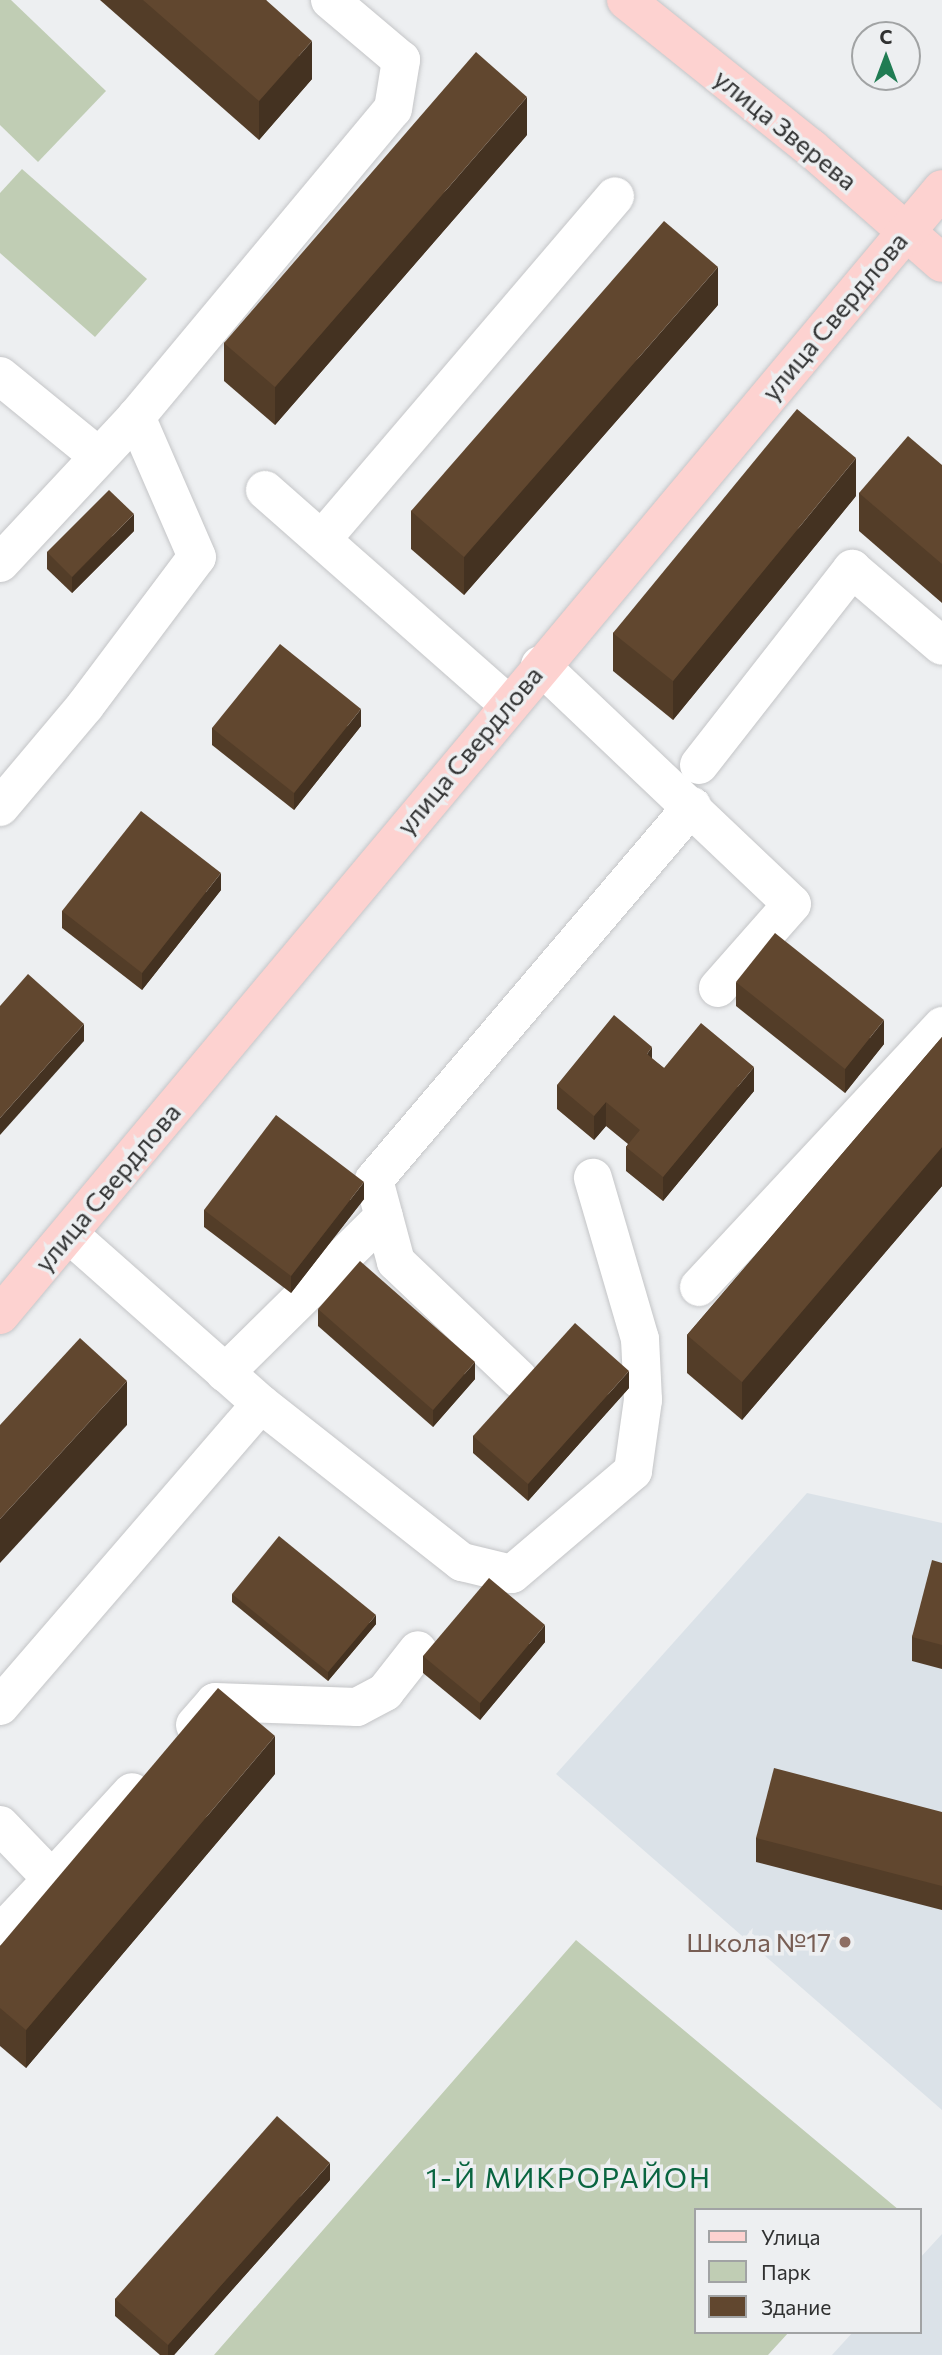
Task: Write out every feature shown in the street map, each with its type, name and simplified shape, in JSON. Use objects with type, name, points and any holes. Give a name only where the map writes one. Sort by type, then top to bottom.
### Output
[{"type":"main road","name":"улица Зверева","points":[[626,0],[906,230],[942,263]]},
{"type":"main road","name":"улица Свердлова","points":[[0,1315],[540,665],[942,189]]},
{"type":"lane","points":[[0,562],[136,416],[393,109],[401,60],[330,0]]},
{"type":"lane","points":[[324,537],[615,195]]},
{"type":"lane","points":[[0,376],[98,456]]},
{"type":"lane","points":[[0,807],[85,706],[197,557],[136,416]]},
{"type":"lane","points":[[265,490],[324,537],[508,704]]},
{"type":"lane","points":[[699,765],[852,569],[942,646]]},
{"type":"lane","points":[[540,665],[692,806],[792,904],[718,988]]},
{"type":"lane","points":[[519,1379],[396,1262],[374,1180],[692,806]]},
{"type":"lane","points":[[699,1287],[942,1026]]},
{"type":"lane","points":[[69,1234],[261,1404],[462,1562],[512,1574],[633,1471],[643,1400],[640,1339],[593,1178]]},
{"type":"lane","points":[[225,1373],[384,1216]]},
{"type":"lane","points":[[0,1706],[261,1404]]},
{"type":"lane","points":[[0,1934],[215,1702],[357,1707],[385,1692],[418,1650]]},
{"type":"lane","points":[[0,1825],[52,1879]]},
{"type":"shaded area","name":"Школа №17","points":[[807,1493],[942,1523],[942,2110],[556,1774]]},
{"type":"shaded area","points":[[942,2234],[942,2355],[832,2355],[851,2334],[921,2334],[921,2257]]},
{"type":"green space","points":[[0,0],[11,0],[106,91],[38,162],[0,125]]},
{"type":"green space","points":[[22,169],[147,279],[95,337],[0,253],[0,193]]},
{"type":"green space","points":[[576,1940],[897,2208],[694,2208],[694,2334],[787,2334],[768,2355],[214,2355]]},
{"type":"building","points":[[143,0],[266,0],[312,41],[259,101]]},
{"type":"building","points":[[476,52],[527,97],[275,387],[224,343]]},
{"type":"building","points":[[664,221],[718,267],[464,557],[411,511]]},
{"type":"building","points":[[797,409],[856,458],[673,681],[613,633]]},
{"type":"building","points":[[908,436],[942,465],[942,564],[859,493]]},
{"type":"building","points":[[109,490],[134,514],[72,577],[47,552]]},
{"type":"building","points":[[280,644],[361,709],[294,793],[212,728]]},
{"type":"building","points":[[141,811],[221,873],[142,973],[62,911]]},
{"type":"building","points":[[775,933],[884,1020],[845,1069],[736,982]]},
{"type":"building","points":[[28,974],[84,1024],[0,1118],[0,1006]]},
{"type":"building","points":[[614,1015],[652,1047],[647,1054],[664,1068],[701,1023],[754,1067],[663,1177],[626,1147],[640,1130],[606,1102],[594,1116],[557,1085]]},
{"type":"building","points":[[942,1037],[942,1147],[742,1382],[687,1335]]},
{"type":"building","points":[[276,1115],[364,1182],[291,1276],[204,1210]]},
{"type":"building","points":[[360,1261],[475,1362],[433,1410],[318,1309]]},
{"type":"building","points":[[575,1323],[629,1371],[528,1484],[473,1436]]},
{"type":"building","points":[[80,1338],[127,1381],[0,1519],[0,1425]]},
{"type":"building","points":[[279,1536],[376,1615],[328,1672],[232,1594]]},
{"type":"building","points":[[932,1560],[942,1563],[942,1645],[912,1637]]},
{"type":"building","points":[[489,1578],[545,1625],[480,1703],[423,1656]]},
{"type":"building","points":[[218,1688],[275,1736],[26,2030],[0,2008],[0,1946]]},
{"type":"building","points":[[774,1768],[942,1812],[942,1886],[756,1838]]},
{"type":"building","points":[[277,2116],[330,2163],[168,2345],[115,2299]]},
{"type":"place","name":"Школа №17","points":[[845,1942]]},
{"type":"district","name":"1-Й МИКРОРАЙОН","points":[[569,2177]]}]
